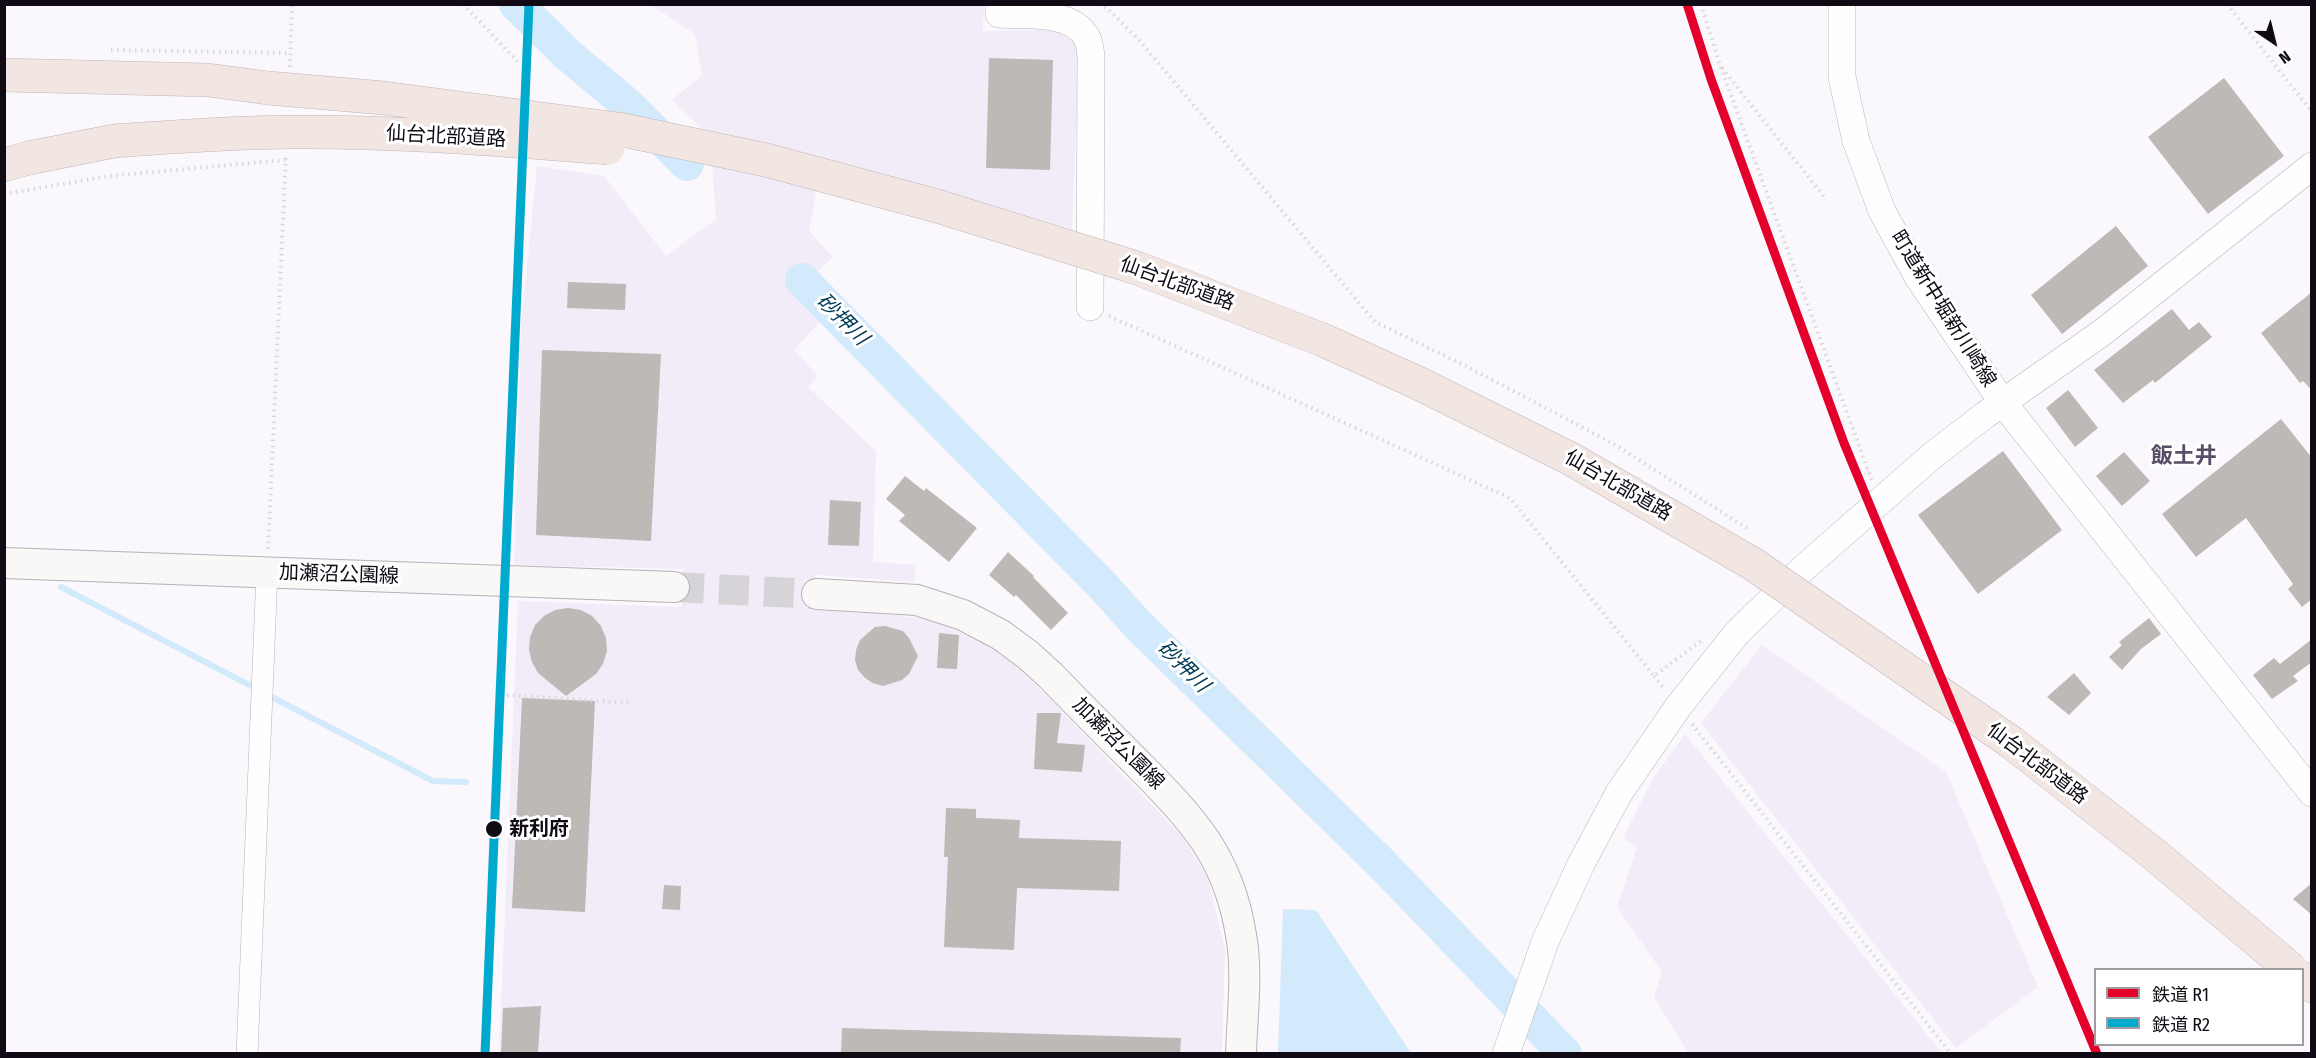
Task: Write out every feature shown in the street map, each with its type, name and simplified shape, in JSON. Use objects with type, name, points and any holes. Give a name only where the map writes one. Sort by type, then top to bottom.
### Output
[{"type":"highway","points":[[4,75],[279,82]]},
{"type":"highway","points":[[4,84],[279,82]]},
{"type":"highway","name":"仙台北部道路","points":[[279,82],[618,129],[766,160],[937,206],[1137,268],[1323,340],[1416,382],[1571,459],[1753,564],[2011,742],[2155,855],[2291,968]]},
{"type":"highway","name":"仙台北部道路","points":[[114,141],[291,132],[381,133],[492,139],[697,157],[847,182]]},
{"type":"highway","points":[[4,156],[114,141]]},
{"type":"highway","points":[[4,165],[114,141]]},
{"type":"main road","name":"加瀬沼公園線","points":[[4,563],[674,587]]},
{"type":"main road","name":"加瀬沼公園線","points":[[817,594],[917,600],[963,615],[1001,635],[1050,675],[1186,813],[1212,850],[1223,872],[1241,934],[1243,974],[1241,1053]]},
{"type":"street","points":[[1000,4],[999,14],[1055,17],[1076,25],[1088,38],[1091,56],[1090,307]]},
{"type":"street","name":"町道新中堀新川崎線","points":[[1842,4],[1842,77],[1856,141],[1882,211],[1918,277],[2003,403],[2312,793]]},
{"type":"street","points":[[1507,1050],[1545,942],[1581,864],[1620,793],[1678,707],[1737,633],[1797,574],[1933,455],[2103,333],[2312,166]]},
{"type":"street","points":[[247,1053],[267,573]]},
{"type":"path","points":[[279,82],[290,53],[292,4]]},
{"type":"path","points":[[463,4],[518,62]]},
{"type":"path","points":[[1099,4],[1108,9],[1139,40],[1375,322],[1466,366],[1612,443],[1760,537]]},
{"type":"path","points":[[1701,4],[1720,65],[1879,500]]},
{"type":"path","points":[[2227,4],[2312,112]]},
{"type":"path","points":[[100,50],[290,53]]},
{"type":"path","points":[[1720,65],[1826,199]]},
{"type":"path","points":[[267,573],[286,148]]},
{"type":"path","points":[[4,194],[109,176],[297,159]]},
{"type":"path","points":[[1090,307],[1510,498],[1654,676],[1719,626],[1737,633]]},
{"type":"path","points":[[507,695],[630,703]]},
{"type":"path","points":[[1678,707],[1951,1053]]},
{"type":"shaded area","points":[[651,5],[984,5],[983,31],[1062,32],[1072,38],[1079,49],[1072,229],[822,161],[809,231],[833,257],[801,288],[825,316],[794,350],[818,376],[808,387],[876,451],[873,562],[916,565],[914,582],[815,575],[813,610],[895,615],[933,620],[1000,651],[1051,700],[1182,836],[1208,879],[1225,949],[1222,1053],[499,1054],[518,601],[682,607],[683,569],[514,565],[521,327],[537,166],[604,176],[666,256],[716,219],[710,136],[672,100],[702,75],[695,34]]},
{"type":"shaded area","points":[[1762,645],[1946,772],[2038,987],[1956,1048],[1701,723]]},
{"type":"shaded area","points":[[1685,734],[1942,1053],[1690,1054],[1654,997],[1662,972],[1617,907],[1637,847],[1623,838],[1652,780]]},
{"type":"water","points":[[1283,909],[1316,910],[1411,1053],[1278,1053]]},
{"type":"building","points":[[989,58],[1053,60],[1050,170],[986,168]]},
{"type":"building","points":[[2224,78],[2284,156],[2208,214],[2148,137]]},
{"type":"building","points":[[2116,226],[2148,266],[2062,334],[2031,295]]},
{"type":"building","points":[[568,282],[626,284],[625,310],[567,308]]},
{"type":"building","points":[[2312,292],[2312,390],[2303,381],[2300,383],[2261,333]]},
{"type":"building","points":[[2172,309],[2189,330],[2199,322],[2212,337],[2155,383],[2153,380],[2123,403],[2094,370]]},
{"type":"building","points":[[542,350],[661,354],[651,541],[536,535]]},
{"type":"building","points":[[2068,390],[2098,428],[2075,447],[2046,408]]},
{"type":"building","points":[[2281,419],[2312,458],[2312,599],[2302,607],[2288,589],[2293,584],[2246,518],[2196,557],[2162,514]]},
{"type":"building","points":[[2003,451],[2062,530],[1978,594],[1918,515]]},
{"type":"building","points":[[2124,452],[2150,481],[2122,506],[2096,476]]},
{"type":"building","points":[[905,476],[924,491],[926,488],[977,528],[949,562],[899,521],[905,515],[886,499]]},
{"type":"building","points":[[830,500],[861,502],[859,546],[828,545]]},
{"type":"building","points":[[1008,552],[1068,613],[1051,630],[1016,595],[1014,597],[989,575]]},
{"type":"building","points":[[568,608],[581,610],[592,616],[601,626],[606,638],[607,651],[603,664],[596,674],[566,696],[538,673],[529,650],[530,637],[535,625],[555,610]]},
{"type":"building","points":[[2149,618],[2161,634],[2141,649],[2122,670],[2109,657],[2122,645],[2119,642]]},
{"type":"building","points":[[885,626],[903,631],[918,656],[909,674],[902,680],[883,686],[865,678],[858,670],[855,660],[860,640],[875,627]]},
{"type":"building","points":[[939,633],[959,635],[957,669],[937,668]]},
{"type":"building","points":[[2312,639],[2312,662],[2293,676],[2298,681],[2272,699],[2253,675],[2274,658],[2280,664]]},
{"type":"building","points":[[2074,673],[2091,693],[2069,715],[2047,697]]},
{"type":"building","points":[[522,698],[595,701],[585,912],[512,908]]},
{"type":"building","points":[[1037,713],[1061,713],[1057,743],[1085,745],[1082,772],[1034,769]]},
{"type":"building","points":[[946,808],[976,809],[976,818],[1020,820],[1019,838],[1121,841],[1119,891],[1017,888],[1014,950],[944,947],[948,857],[944,857]]},
{"type":"building","points":[[2312,883],[2312,915],[2293,899]]},
{"type":"building","points":[[664,885],[681,886],[680,910],[662,909]]},
{"type":"building","points":[[541,1006],[538,1053],[501,1053],[503,1008]]},
{"type":"building","points":[[842,1028],[1181,1038],[1180,1053],[841,1053]]},
{"type":"waterway","name":"砂押川","points":[[516,4],[567,54],[628,105],[687,164]]},
{"type":"waterway","name":"砂押川","points":[[802,280],[1102,585],[1138,625],[1382,864],[1565,1054]]},
{"type":"waterway","points":[[61,587],[257,689]]},
{"type":"waterway","points":[[266,694],[433,781],[466,782]]},
{"type":"tunnel","points":[[674,587],[817,594]]},
{"type":"rail line","name":"R2","points":[[485,1054],[529,4]]},
{"type":"rail line","name":"R1","points":[[1687,4],[1711,79],[1844,443],[2097,1054]]},
{"type":"place","name":"新利府","points":[[494,829]]},
{"type":"district","name":"飯土井","points":[[2184,457]]}]
